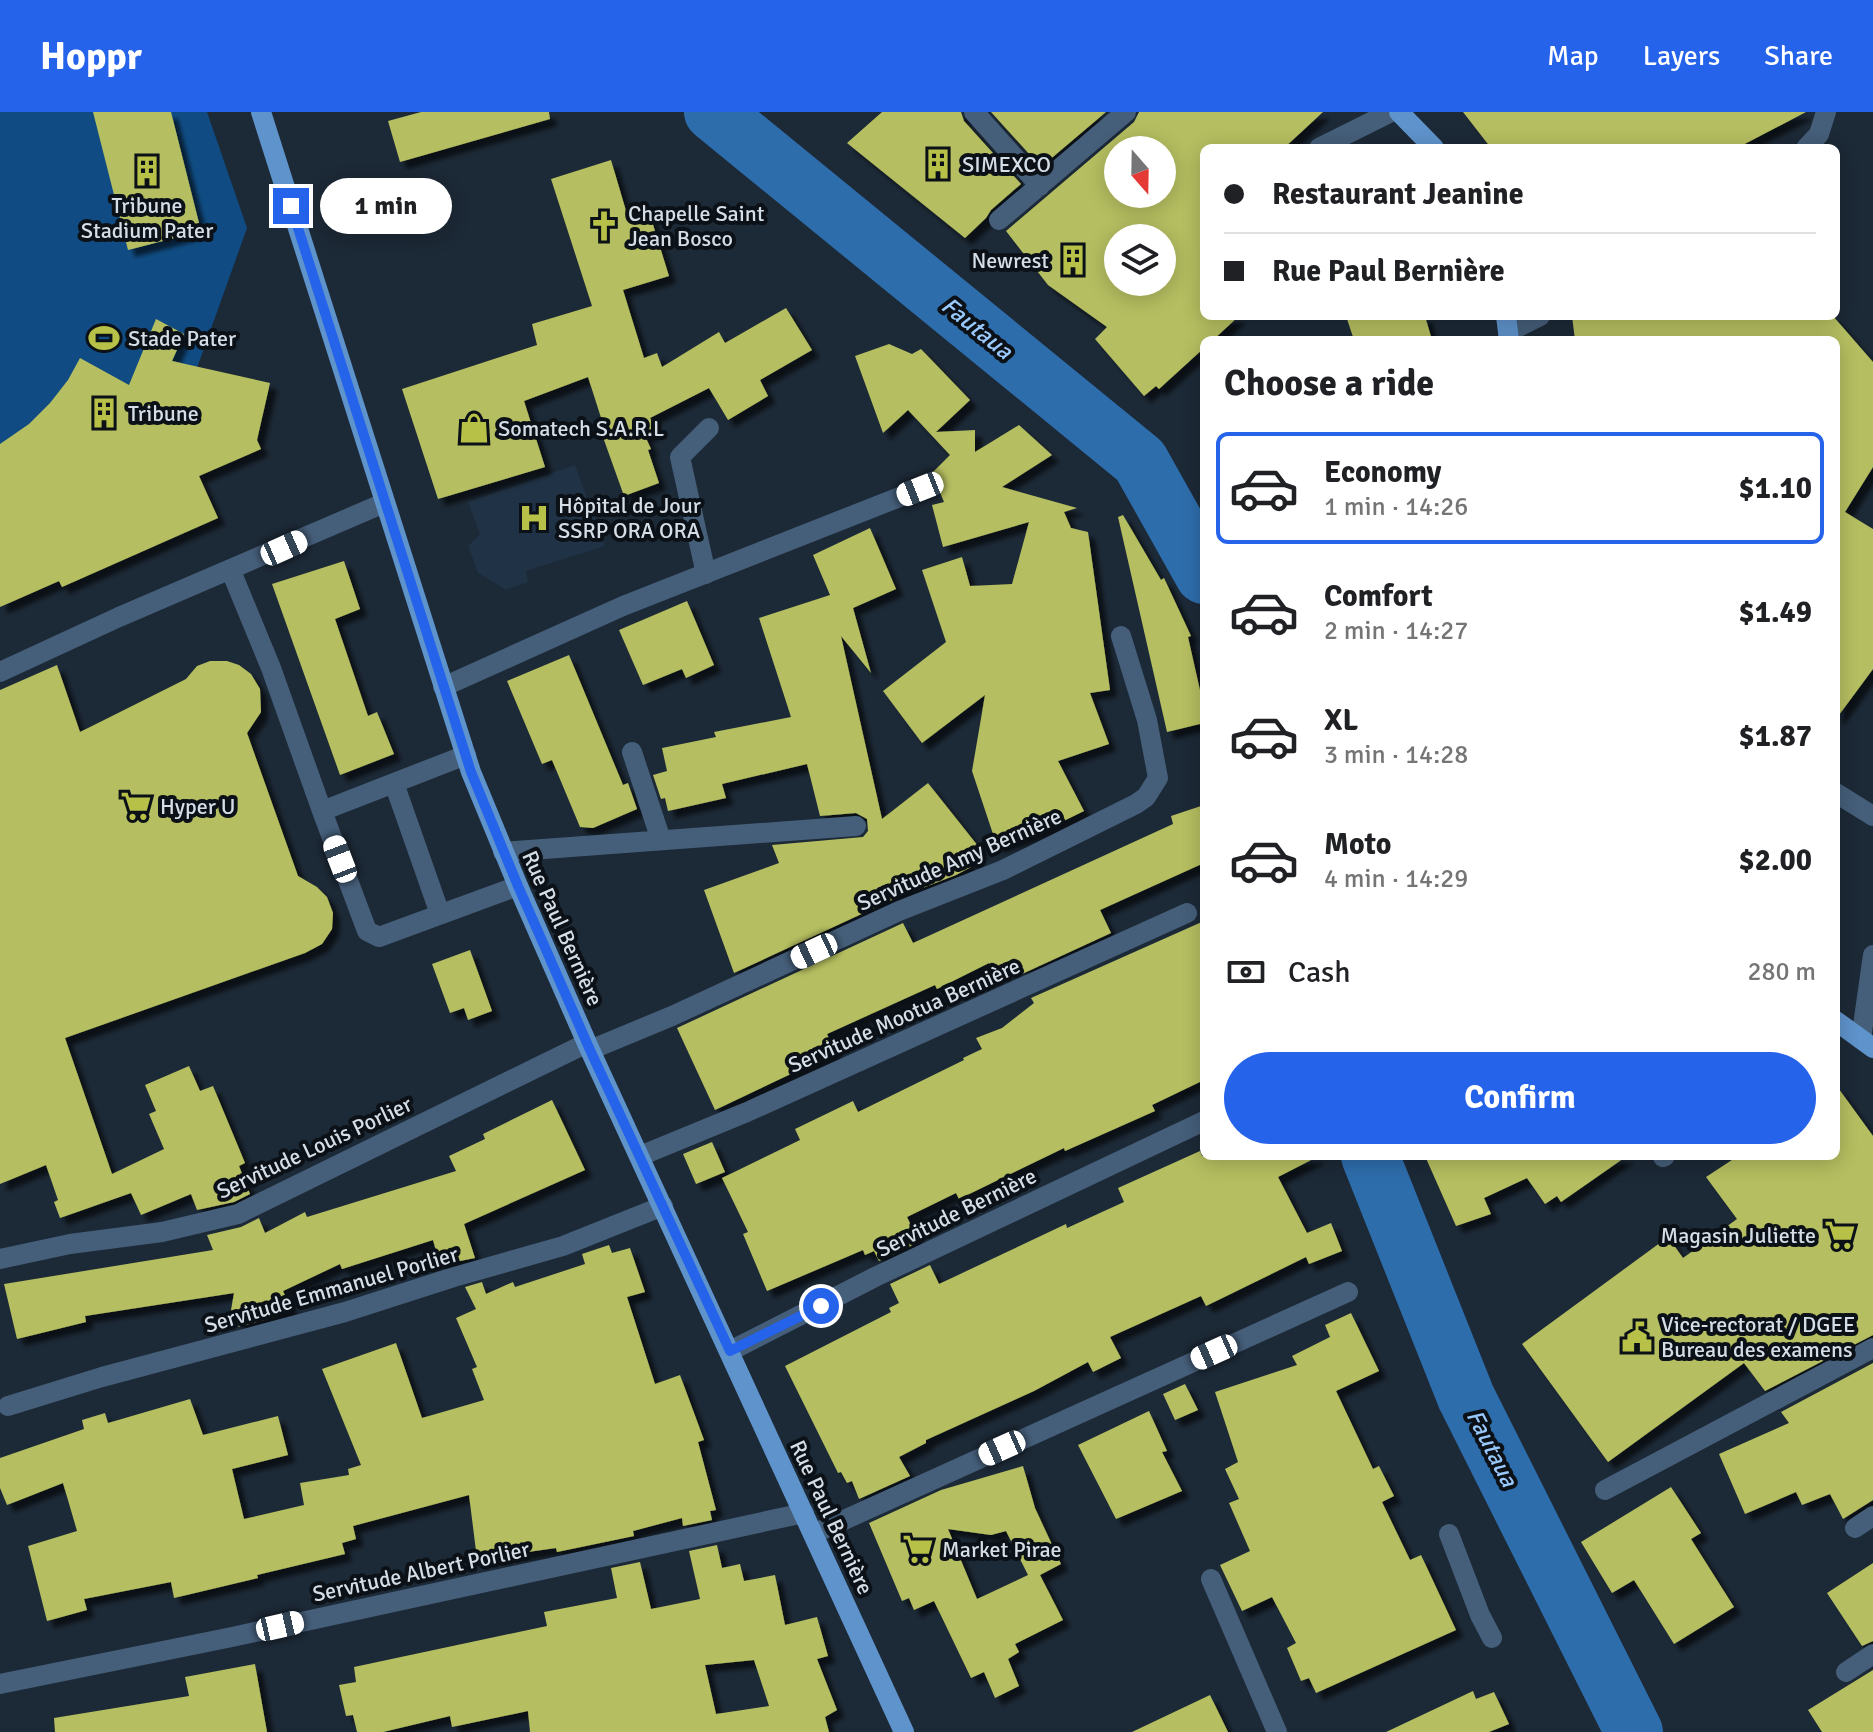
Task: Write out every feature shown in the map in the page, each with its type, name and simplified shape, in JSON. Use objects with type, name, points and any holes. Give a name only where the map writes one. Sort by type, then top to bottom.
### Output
[{"type":"main road","name":"Rue Paul Bernière","points":[[261,112],[443,687],[503,852],[589,1047],[904,1732]]},
{"type":"main road","points":[[1399,112],[1430,144]]},
{"type":"main road","points":[[1840,1025],[1867,1043]]},
{"type":"street","points":[[974,112],[1040,186]]},
{"type":"street","points":[[999,220],[1126,112]]},
{"type":"street","points":[[1327,144],[1391,112]]},
{"type":"street","points":[[1810,144],[1819,134],[1826,112]]},
{"type":"street","points":[[1508,329],[1530,320]]},
{"type":"street","points":[[706,574],[680,457],[709,428]]},
{"type":"street","points":[[443,687],[623,606],[920,489]]},
{"type":"street","points":[[0,672],[119,617],[384,503]]},
{"type":"street","points":[[231,571],[271,668],[367,931],[379,937],[518,886]]},
{"type":"street","name":"Servitude Amy Bernière","points":[[589,1047],[672,1016],[899,911],[1003,870],[1146,797],[1158,778],[1147,720],[1121,636]]},
{"type":"street","points":[[632,752],[661,840]]},
{"type":"street","points":[[322,811],[466,755]]},
{"type":"street","points":[[394,783],[440,914]]},
{"type":"street","points":[[1840,795],[1873,816]]},
{"type":"street","points":[[503,852],[856,826]]},
{"type":"street","name":"Servitude Mootua Bernière","points":[[640,1156],[747,1112],[1187,913]]},
{"type":"street","points":[[1867,1043],[1873,955]]},
{"type":"street","name":"Servitude Louis Porlier","points":[[0,1259],[70,1244],[162,1232],[238,1214],[393,1137],[589,1047]]},
{"type":"street","name":"Servitude Bernière","points":[[730,1351],[875,1277],[1200,1123]]},
{"type":"street","name":"Servitude Emmanuel Porlier","points":[[8,1406],[102,1377],[345,1312],[563,1246],[663,1206]]},
{"type":"street","points":[[813,1534],[1348,1292]]},
{"type":"street","points":[[1605,1490],[1873,1348]]},
{"type":"street","name":"Servitude Albert Porlier","points":[[0,1684],[804,1513]]},
{"type":"street","points":[[1855,1528],[1873,1516]]},
{"type":"street","points":[[1449,1534],[1492,1638]]},
{"type":"street","points":[[1211,1579],[1277,1732]]},
{"type":"street","points":[[1846,1672],[1873,1654]]},
{"type":"shaded area","name":"Stade Pater","points":[[0,112],[207,112],[247,228],[168,449],[0,519]]},
{"type":"shaded area","name":"Hôpital de Jour SSRP ORA ORA","points":[[575,465],[605,546],[526,571],[528,582],[506,590],[478,573],[468,546],[480,534],[468,502]]},
{"type":"building","name":"Tribune Stadium Pater","points":[[93,112],[171,112],[201,231],[128,250]]},
{"type":"building","points":[[421,112],[549,112],[550,119],[400,162],[388,121]]},
{"type":"building","name":"SIMEXCO","points":[[882,112],[961,112],[964,121],[1021,184],[965,238],[847,143]]},
{"type":"building","points":[[991,112],[1106,112],[1041,167]]},
{"type":"building","name":"Newrest","points":[[1139,112],[1323,112],[1288,144],[1200,144],[1200,320],[1235,320],[1217,336],[1200,336],[1200,352],[1159,389],[1156,386],[1144,396],[1095,339],[1107,327],[1048,285],[1006,231],[1104,148],[1104,208],[1176,208],[1176,136],[1118,136],[1134,122]]},
{"type":"building","points":[[1463,112],[1806,112],[1745,144],[1488,144]]},
{"type":"building","points":[[611,160],[629,221],[650,215],[669,276],[623,290],[644,358],[657,353],[662,367],[719,332],[725,343],[786,308],[812,350],[760,380],[768,396],[728,420],[709,388],[650,418],[657,430],[645,436],[659,483],[624,496],[599,426],[603,424],[588,377],[524,401],[545,467],[438,499],[402,389],[537,345],[532,324],[592,306],[551,179]]},
{"type":"building","points":[[156,319],[184,334],[172,361],[270,383],[257,440],[261,449],[199,476],[218,518],[62,587],[59,581],[0,607],[0,444],[29,424],[50,403],[80,358],[129,385]]},
{"type":"building","points":[[1347,320],[1426,320],[1431,336],[1353,336]]},
{"type":"building","points":[[1572,320],[1836,320],[1873,362],[1873,467],[1845,512],[1873,529],[1873,669],[1840,714],[1840,336],[1574,336]]},
{"type":"building","points":[[889,344],[912,354],[921,349],[970,400],[936,432],[975,430],[975,452],[1019,425],[1052,455],[1002,487],[1077,508],[1064,512],[1071,528],[1088,532],[1110,690],[1090,693],[1109,744],[1058,761],[1084,811],[1043,831],[997,846],[972,771],[985,695],[922,743],[883,691],[946,642],[922,570],[962,557],[970,586],[1012,584],[1029,522],[943,547],[932,505],[944,502],[932,473],[950,455],[908,410],[883,433],[855,356]]},
{"type":"building","points":[[1123,515],[1161,580],[1164,578],[1191,636],[1188,637],[1200,690],[1200,724],[1167,732],[1118,517]]},
{"type":"building","points":[[870,528],[896,589],[853,608],[871,673],[841,636],[882,819],[928,783],[982,851],[966,856],[971,867],[956,875],[894,899],[734,973],[704,890],[779,863],[772,845],[863,837],[868,831],[867,819],[856,813],[820,816],[807,764],[722,784],[726,798],[668,811],[653,775],[667,771],[662,748],[716,737],[714,732],[791,717],[759,618],[830,595],[813,555]]},
{"type":"building","points":[[344,561],[360,609],[335,619],[368,716],[377,712],[394,754],[340,775],[272,584]]},
{"type":"building","points":[[687,601],[714,665],[686,678],[682,669],[643,685],[619,630]]},
{"type":"building","points":[[569,655],[623,785],[628,783],[637,809],[593,828],[580,827],[552,760],[542,764],[507,681]]},
{"type":"building","name":"Hyper U","points":[[210,661],[239,665],[251,674],[260,689],[261,712],[247,733],[298,876],[327,897],[333,913],[332,929],[322,944],[305,953],[65,1038],[112,1174],[164,1149],[149,1114],[156,1111],[145,1085],[189,1066],[200,1091],[213,1086],[245,1163],[239,1166],[250,1194],[234,1202],[197,1210],[191,1194],[141,1215],[131,1193],[60,1218],[54,1202],[58,1200],[46,1165],[0,1184],[0,690],[57,665],[80,732],[186,679],[197,666]]},
{"type":"building","points":[[1200,806],[1200,865],[1100,910],[1111,933],[1022,974],[1016,960],[992,971],[989,963],[937,989],[935,985],[827,1034],[835,1053],[715,1110],[677,1028],[903,923],[913,943],[1173,824],[1171,816]]},
{"type":"building","points":[[1200,923],[1200,1082],[1152,1105],[1155,1111],[1065,1151],[1064,1148],[959,1199],[956,1193],[907,1217],[919,1242],[879,1261],[874,1251],[865,1255],[863,1250],[767,1291],[743,1234],[748,1232],[722,1178],[800,1140],[795,1129],[853,1101],[858,1112],[964,1060],[982,1049],[976,1038],[1002,1028],[1034,1003],[1031,998]]},
{"type":"building","points":[[470,950],[492,1011],[468,1020],[464,1008],[450,1013],[432,964]]},
{"type":"building","points":[[1840,1091],[1873,1136],[1873,1335],[1765,1391],[1744,1363],[1608,1462],[1522,1344],[1668,1237],[1683,1258],[1737,1219],[1706,1177],[1732,1160],[1840,1160]]},
{"type":"building","points":[[552,1100],[585,1170],[464,1224],[475,1258],[440,1265],[433,1240],[342,1269],[340,1264],[283,1291],[291,1309],[239,1327],[231,1310],[234,1293],[85,1316],[86,1322],[17,1339],[4,1284],[213,1250],[207,1235],[241,1227],[259,1218],[265,1233],[305,1212],[307,1217],[456,1171],[449,1156],[485,1139],[483,1134]]},
{"type":"building","points":[[712,1142],[725,1172],[696,1184],[683,1154]]},
{"type":"building","points":[[1200,1151],[1200,1160],[1311,1160],[1278,1177],[1307,1233],[1331,1223],[1342,1251],[1309,1264],[1306,1257],[1206,1306],[1201,1296],[1110,1337],[1121,1358],[1093,1372],[1088,1362],[1034,1391],[926,1440],[926,1443],[899,1457],[910,1476],[859,1499],[852,1481],[847,1483],[841,1472],[838,1473],[785,1366],[891,1312],[889,1308],[899,1303],[890,1284],[930,1265],[939,1284],[1066,1224],[1067,1228],[1124,1202],[1118,1188]]},
{"type":"building","points":[[1427,1160],[1621,1160],[1561,1202],[1557,1196],[1545,1204],[1527,1178],[1484,1198],[1491,1214],[1456,1226]]},
{"type":"building","points":[[609,1245],[612,1253],[630,1248],[645,1292],[627,1297],[655,1384],[680,1375],[704,1440],[698,1442],[716,1510],[710,1511],[712,1520],[683,1526],[682,1518],[633,1531],[634,1536],[557,1552],[556,1548],[477,1559],[469,1495],[353,1526],[356,1539],[342,1543],[345,1554],[174,1598],[171,1582],[84,1599],[87,1610],[47,1621],[28,1546],[77,1531],[63,1483],[7,1505],[0,1488],[0,1458],[84,1429],[82,1420],[105,1413],[108,1423],[190,1399],[203,1435],[278,1416],[288,1455],[232,1469],[244,1519],[304,1505],[300,1483],[349,1475],[348,1469],[361,1465],[322,1369],[396,1343],[422,1418],[484,1400],[472,1369],[477,1367],[456,1318],[476,1309],[465,1287],[482,1282],[486,1294],[513,1282],[515,1287],[585,1264],[582,1254]]},
{"type":"building","points":[[1351,1313],[1379,1371],[1336,1391],[1373,1469],[1379,1466],[1394,1496],[1382,1502],[1410,1560],[1421,1555],[1456,1630],[1316,1693],[1309,1678],[1301,1681],[1287,1648],[1296,1643],[1272,1597],[1242,1611],[1220,1565],[1250,1551],[1229,1503],[1239,1499],[1225,1469],[1238,1462],[1215,1392],[1297,1365],[1292,1356],[1330,1337],[1325,1325]]},
{"type":"building","points":[[1873,1363],[1873,1500],[1843,1519],[1830,1494],[1802,1505],[1796,1492],[1745,1514],[1719,1454],[1789,1423],[1781,1412]]},
{"type":"building","points":[[1185,1384],[1198,1410],[1175,1420],[1163,1394]]},
{"type":"building","points":[[1149,1411],[1167,1451],[1162,1452],[1182,1491],[1116,1519],[1078,1445]]},
{"type":"building","points":[[1023,1466],[1035,1508],[1061,1564],[1040,1575],[1063,1620],[1015,1644],[1019,1652],[1008,1659],[1019,1686],[995,1698],[984,1672],[971,1678],[934,1601],[914,1610],[909,1598],[902,1601],[869,1523],[941,1490]],"holes":[[[948,1529],[991,1535],[1006,1531],[1028,1575],[977,1599]]]},
{"type":"building","points":[[1671,1487],[1701,1533],[1691,1539],[1734,1607],[1674,1644],[1634,1580],[1612,1593],[1581,1542]]},
{"type":"building","points":[[717,1545],[722,1568],[740,1564],[744,1581],[775,1575],[785,1625],[817,1617],[828,1656],[817,1659],[837,1710],[825,1717],[829,1732],[530,1732],[528,1711],[452,1727],[450,1716],[383,1732],[357,1732],[353,1715],[346,1716],[339,1685],[356,1682],[354,1667],[547,1626],[544,1612],[617,1598],[611,1568],[640,1562],[651,1609],[700,1599],[689,1551]],"holes":[[[754,1660],[769,1706],[716,1714],[705,1665]]]},
{"type":"building","points":[[1873,1563],[1873,1641],[1862,1646],[1827,1593]]},
{"type":"building","points":[[255,1664],[267,1732],[55,1732],[54,1718],[189,1696],[185,1677]]},
{"type":"building","points":[[1873,1670],[1873,1732],[1822,1732],[1808,1710]]},
{"type":"building","points":[[1473,1691],[1476,1699],[1494,1692],[1509,1724],[1489,1732],[1386,1732]]},
{"type":"building","points":[[1210,1695],[1228,1732],[1132,1732]]},
{"type":"waterway","name":"Fautaua","points":[[713,112],[1140,461],[1200,568]]},
{"type":"waterway","name":"Fautaua","points":[[1372,1160],[1466,1397],[1634,1732]]},
{"type":"place","name":"SIMEXCO","points":[[938,164]]},
{"type":"place","name":"Tribune Stadium Pater","points":[[147,171]]},
{"type":"place","name":"Chapelle Saint Jean Bosco","points":[[604,226]]},
{"type":"place","name":"Newrest","points":[[1073,260]]},
{"type":"place","name":"Stade Pater","points":[[104,338]]},
{"type":"place","name":"Tribune","points":[[104,413]]},
{"type":"place","name":"Somatech S.A.R.L","points":[[474,428]]},
{"type":"place","name":"Hôpital de Jour SSRP ORA ORA","points":[[534,518]]},
{"type":"place","name":"Hyper U","points":[[136,806]]},
{"type":"place","name":"Magasin Juliette","points":[[1840,1235]]},
{"type":"place","name":"Vice-rectorat / DGEE Bureau des examens","points":[[1637,1337]]},
{"type":"place","name":"Market Pirae","points":[[918,1549]]},
{"type":"route","points":[[291,206],[471,772],[590,1050],[730,1351],[821,1306]]}]
